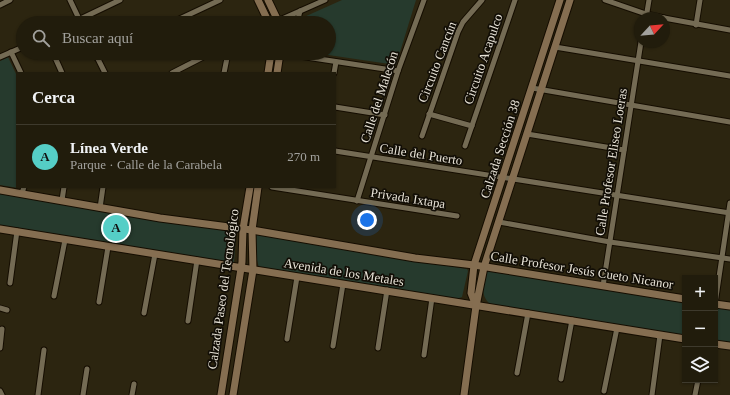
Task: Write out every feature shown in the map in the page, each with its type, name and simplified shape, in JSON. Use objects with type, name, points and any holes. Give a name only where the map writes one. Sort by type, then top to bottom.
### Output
[{"type":"street","points":[[0,5],[10,0]]},
{"type":"street","points":[[70,0],[78,16]]},
{"type":"street","points":[[90,16],[120,0]]},
{"type":"street","points":[[186,16],[220,0]]},
{"type":"street","points":[[258,0],[266,16]]},
{"type":"street","points":[[268,0],[274,16]]},
{"type":"street","points":[[289,16],[325,0]]},
{"type":"street","name":"Calle del Malecón","points":[[356,201],[398,71],[424,0]]},
{"type":"street","name":"Circuito Cancún","points":[[422,136],[458,32],[463,22],[482,0]]},
{"type":"street","name":"Circuito Acapulco","points":[[465,146],[515,0]]},
{"type":"street","name":"Calzada Sección 38","points":[[476,306],[470,293],[474,265],[560,0]]},
{"type":"street","name":"Calzada Sección 38","points":[[464,395],[476,306],[484,267],[570,0]]},
{"type":"street","points":[[606,0],[636,12]]},
{"type":"street","points":[[647,12],[649,0]]},
{"type":"street","points":[[696,24],[700,0]]},
{"type":"street","points":[[299,16],[300,11]]},
{"type":"street","points":[[670,19],[730,30]]},
{"type":"street","points":[[555,47],[637,62],[730,76]]},
{"type":"street","name":"Calle Profesor Eliseo Loeras","points":[[603,286],[640,48]]},
{"type":"street","points":[[0,58],[16,50]]},
{"type":"street","points":[[11,52],[21,72]]},
{"type":"street","points":[[56,60],[62,72]]},
{"type":"street","points":[[98,60],[104,72]]},
{"type":"street","points":[[181,71],[199,60]]},
{"type":"street","points":[[224,72],[227,60]]},
{"type":"street","points":[[268,72],[270,60]]},
{"type":"street","points":[[277,72],[279,60]]},
{"type":"street","points":[[327,60],[398,71]]},
{"type":"street","points":[[334,72],[336,62]]},
{"type":"street","points":[[532,88],[730,122]]},
{"type":"street","points":[[336,107],[385,115]]},
{"type":"street","name":"Circuito Cancún","points":[[429,114],[472,126]]},
{"type":"street","points":[[527,134],[624,150]]},
{"type":"street","name":"Calle del Puerto","points":[[336,151],[503,179],[729,213]]},
{"type":"street","points":[[62,200],[64,188]]},
{"type":"street","points":[[100,208],[103,188]]},
{"type":"street","name":"Calzada Paseo del Tecnológico","points":[[221,395],[241,267],[243,229],[250,188]]},
{"type":"street","name":"Calzada Paseo del Tecnológico","points":[[233,395],[252,270],[252,230],[258,188]]},
{"type":"street","name":"Privada Ixtapa","points":[[278,188],[457,216]]},
{"type":"street","name":"Calle Profesor Jesús Cueto Nicanor","points":[[0,190],[23,190],[100,208],[252,230],[415,258],[474,265],[682,299]]},
{"type":"street","points":[[718,281],[730,203]]},
{"type":"street","points":[[499,222],[610,242],[730,259]]},
{"type":"street","name":"Avenida de los Metales","points":[[0,229],[682,339]]},
{"type":"street","points":[[10,283],[17,231]]},
{"type":"street","points":[[54,296],[65,240]]},
{"type":"street","points":[[99,302],[108,247]]},
{"type":"street","points":[[144,313],[155,254]]},
{"type":"street","points":[[188,321],[198,260]]},
{"type":"street","points":[[287,339],[297,277]]},
{"type":"street","points":[[333,346],[343,284]]},
{"type":"street","points":[[378,348],[387,290]]},
{"type":"street","points":[[424,355],[432,298]]},
{"type":"street","points":[[718,304],[730,306]]},
{"type":"street","points":[[0,308],[7,310]]},
{"type":"street","points":[[517,373],[528,314]]},
{"type":"street","points":[[561,379],[572,320]]},
{"type":"street","points":[[0,348],[2,328]]},
{"type":"street","points":[[604,390],[617,328]]},
{"type":"street","points":[[652,395],[660,335]]},
{"type":"street","points":[[718,344],[730,346]]},
{"type":"street","points":[[38,395],[44,350]]},
{"type":"street","points":[[226,361],[238,363]]},
{"type":"street","points":[[83,395],[87,369]]},
{"type":"street","points":[[695,395],[697,383]]},
{"type":"street","points":[[132,395],[134,384]]},
{"type":"street","points":[[0,391],[2,395]]},
{"type":"green space","points":[[342,0],[416,0],[396,65],[336,56],[336,16],[306,16]]},
{"type":"green space","points":[[8,57],[16,74],[16,188],[0,185],[0,61]]},
{"type":"green space","points":[[0,194],[233,232],[236,235],[234,263],[0,225]]},
{"type":"green space","points":[[255,234],[467,269],[468,271],[462,297],[456,299],[259,268]]},
{"type":"green space","points":[[486,269],[682,301],[682,336],[490,304],[484,296],[483,284]]},
{"type":"green space","points":[[718,307],[730,309],[730,343],[718,341]]},
{"type":"place","name":"Línea Verde","points":[[116,228]]}]
